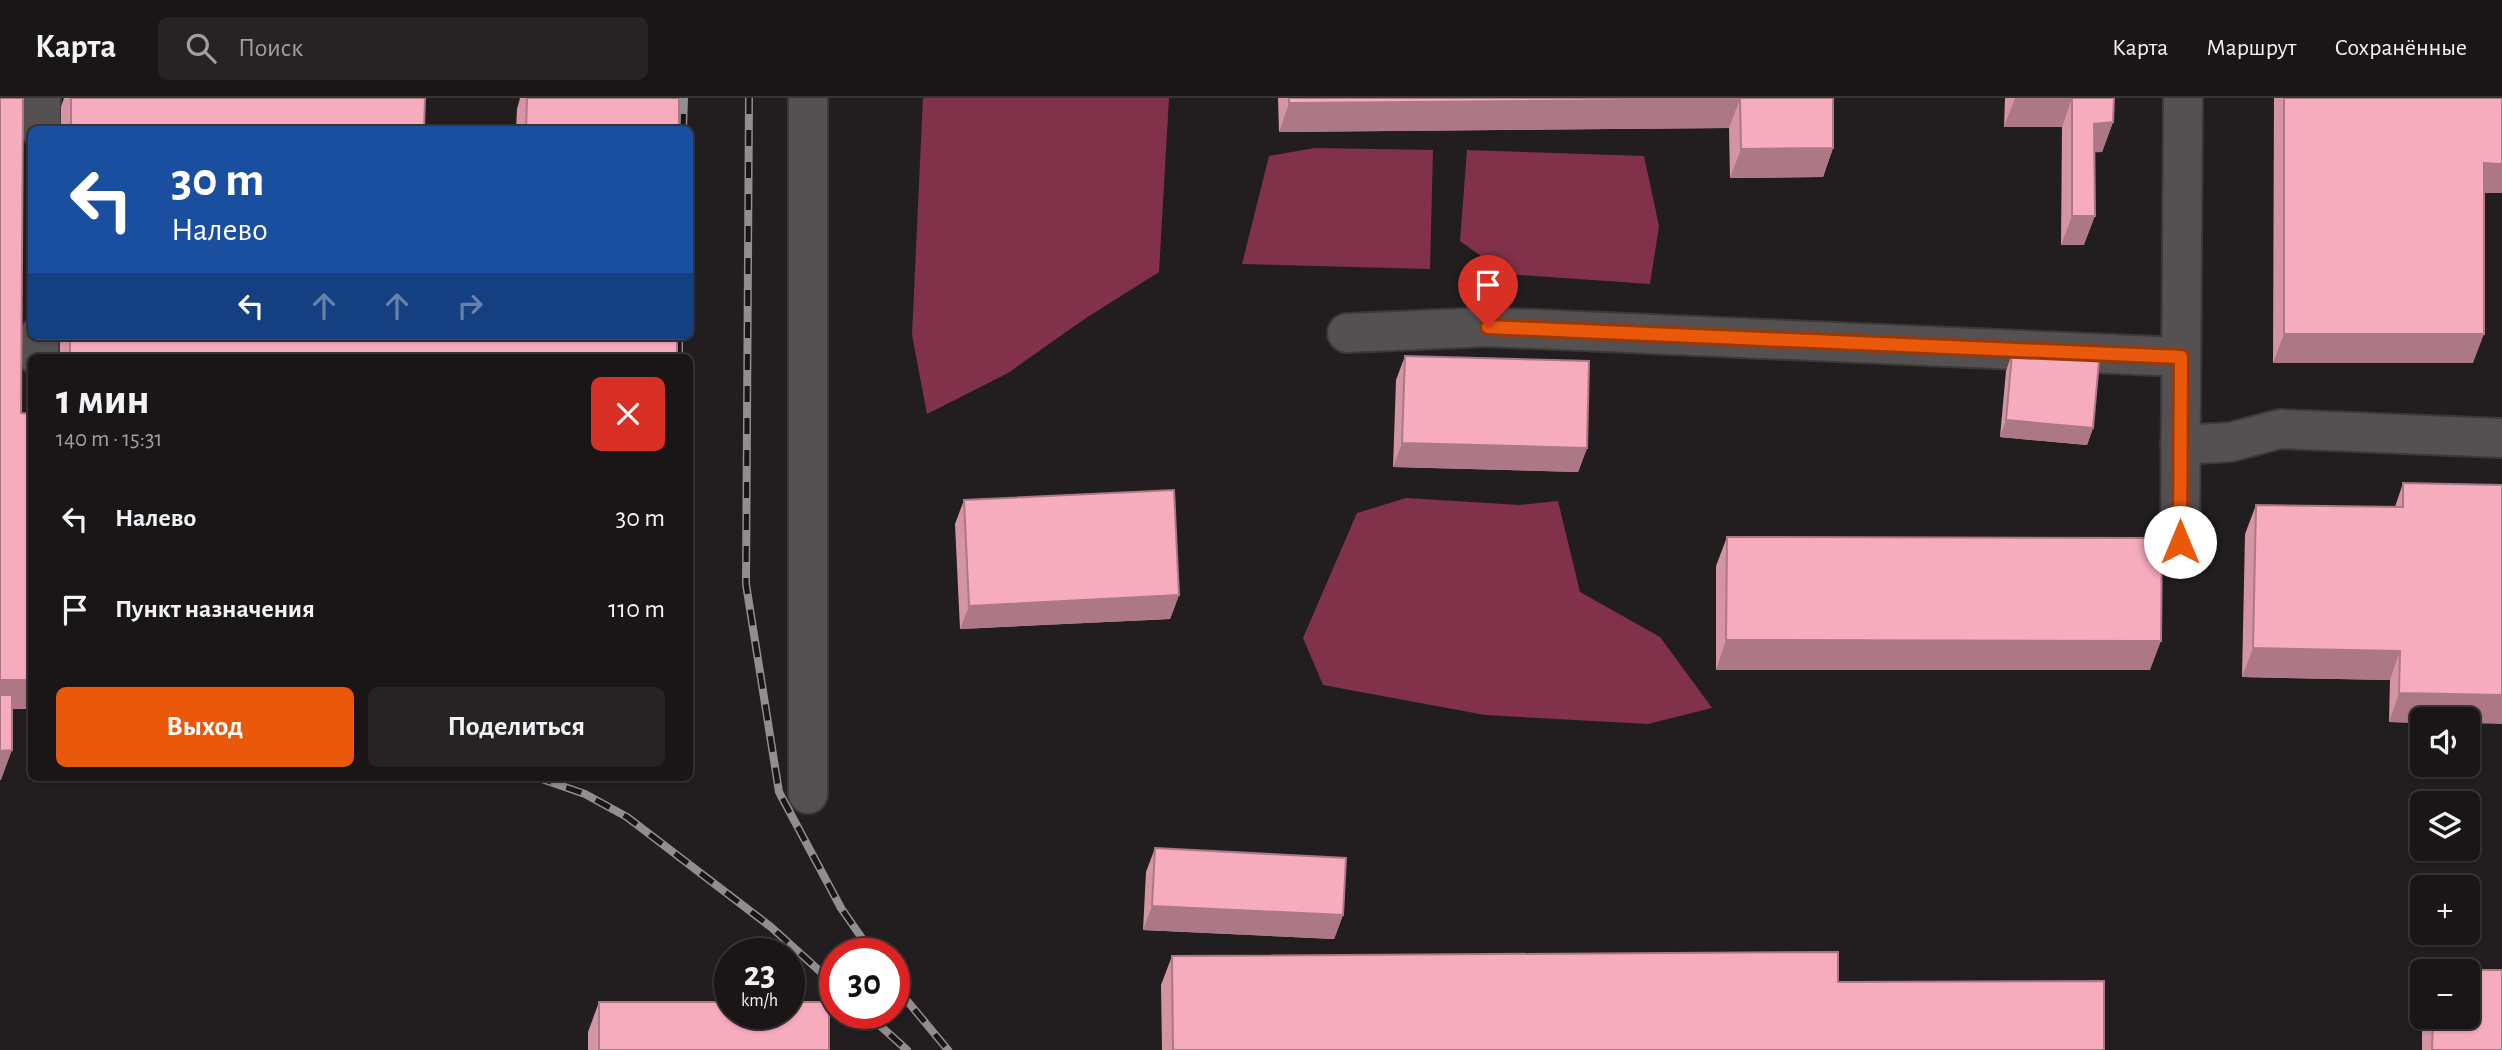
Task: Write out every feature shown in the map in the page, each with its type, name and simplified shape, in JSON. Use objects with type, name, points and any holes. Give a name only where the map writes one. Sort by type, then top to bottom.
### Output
[{"type":"street","points":[[41,98],[41,126]]},
{"type":"street","points":[[808,98],[808,794]]},
{"type":"street","points":[[2180,542],[2183,98]]},
{"type":"street","points":[[1347,333],[1488,327],[2181,357]]},
{"type":"street","points":[[2180,445],[2231,442],[2280,429],[2502,438]]},
{"type":"shaded area","points":[[923,98],[1169,98],[1159,272],[1086,318],[1008,373],[927,414],[912,335]]},
{"type":"shaded area","points":[[1315,148],[1433,150],[1430,269],[1242,264],[1269,156]]},
{"type":"shaded area","points":[[1467,150],[1644,156],[1659,226],[1650,284],[1506,274],[1460,241]]},
{"type":"shaded area","points":[[1406,498],[1519,505],[1558,501],[1580,592],[1660,637],[1712,708],[1648,724],[1485,715],[1323,685],[1303,638],[1357,513]]},
{"type":"building","points":[[0,98],[23,98],[21,413],[28,414],[28,680],[0,680]]},
{"type":"building","points":[[71,98],[425,98],[424,126],[71,126]]},
{"type":"building","points":[[527,98],[679,98],[679,126],[526,126]]},
{"type":"building","points":[[1289,98],[1833,98],[1833,148],[1741,149],[1740,99],[1289,103]]},
{"type":"building","points":[[2072,98],[2114,98],[2113,122],[2094,124],[2095,216],[2072,216]]},
{"type":"building","points":[[2284,98],[2502,98],[2502,164],[2484,163],[2484,334],[2284,334]]},
{"type":"building","points":[[70,340],[677,340],[677,354],[70,354]]},
{"type":"building","points":[[2012,354],[2099,361],[2093,428],[2006,420]]},
{"type":"building","points":[[1405,356],[1589,361],[1587,448],[1402,443]]},
{"type":"building","points":[[2403,483],[2502,485],[2502,695],[2399,693],[2400,651],[2253,648],[2256,505],[2403,507]]},
{"type":"building","points":[[1174,490],[1179,595],[969,606],[964,500]]},
{"type":"building","points":[[1727,537],[2162,538],[2161,641],[1726,640]]},
{"type":"building","points":[[0,695],[12,695],[12,750],[0,751]]},
{"type":"building","points":[[1155,848],[1346,858],[1343,915],[1152,906]]},
{"type":"building","points":[[1838,952],[1838,982],[2104,981],[2104,1050],[1173,1050],[1172,956]]},
{"type":"building","points":[[2480,970],[2502,970],[2502,1050],[2432,1050],[2433,1029],[2480,1029]]},
{"type":"building","points":[[599,1002],[714,1002],[714,1029],[805,1029],[805,1002],[819,1002],[819,1029],[829,1029],[829,1050],[599,1050]]},
{"type":"railway","points":[[683,126],[684,98]]},
{"type":"railway","points":[[749,98],[746,584],[779,792],[841,908],[862,938]]},
{"type":"railway","points":[[679,340],[679,354]]},
{"type":"railway","points":[[548,781],[585,794],[627,817],[771,927],[819,970]]},
{"type":"railway","points":[[910,1004],[948,1050]]},
{"type":"railway","points":[[884,1029],[907,1050]]},
{"type":"route","points":[[1488,327],[2181,357],[2180,542]]}]
